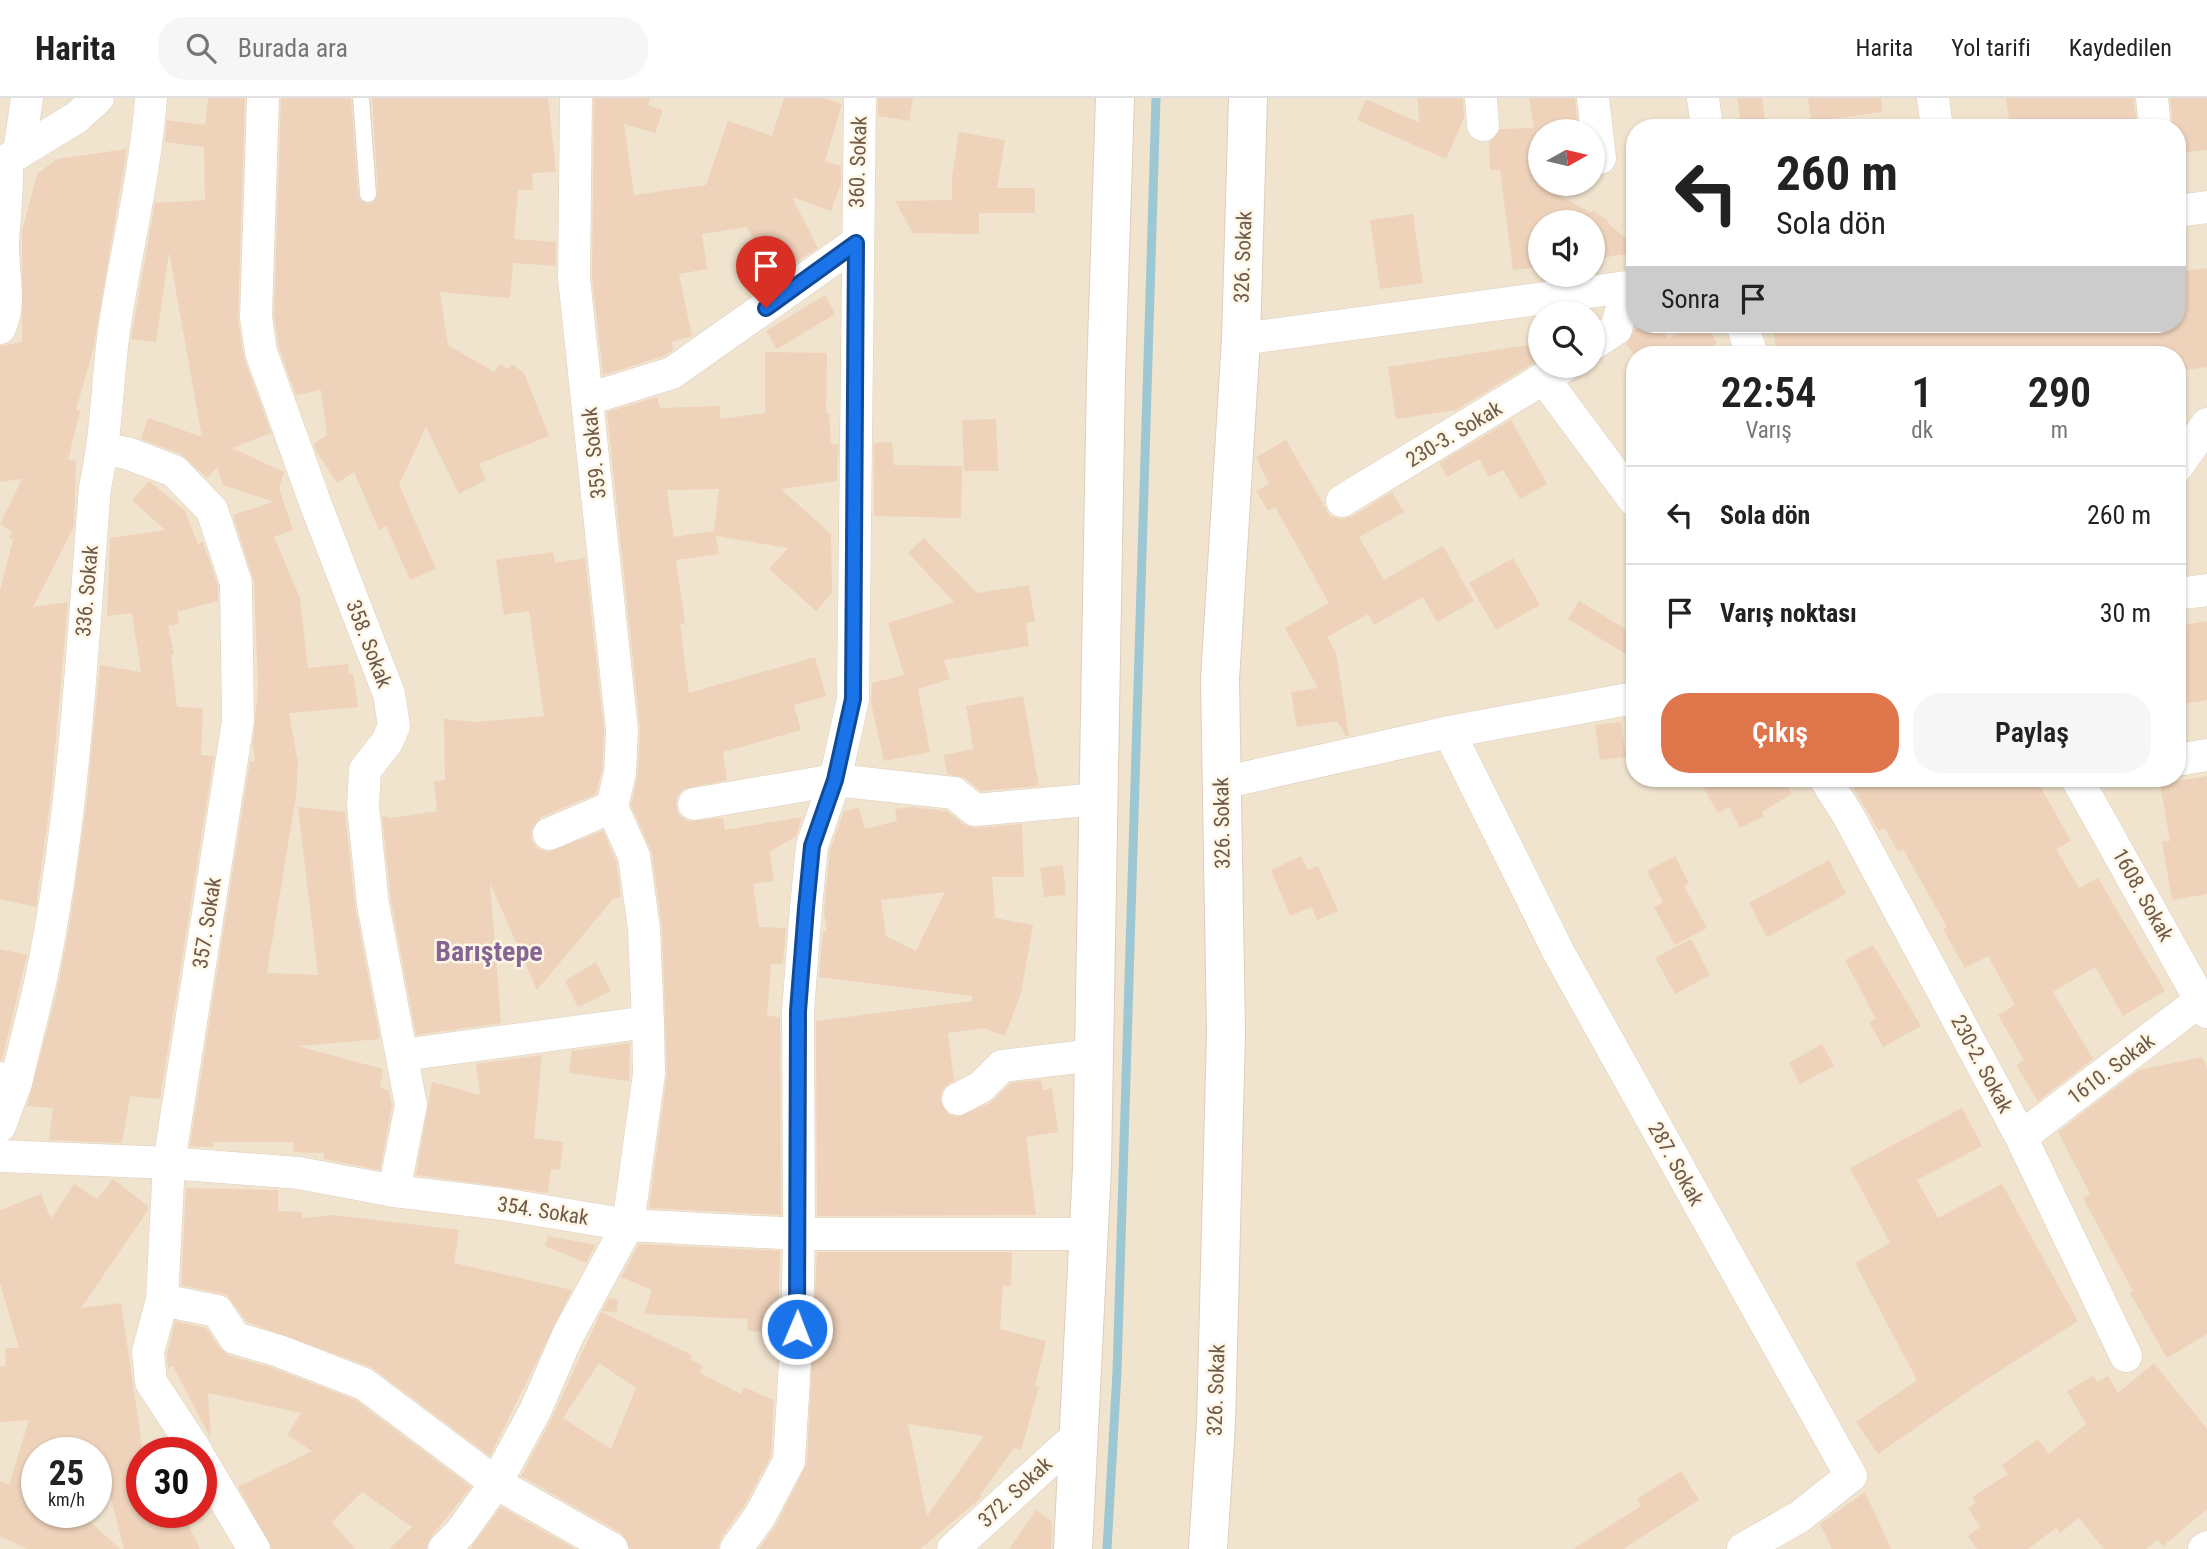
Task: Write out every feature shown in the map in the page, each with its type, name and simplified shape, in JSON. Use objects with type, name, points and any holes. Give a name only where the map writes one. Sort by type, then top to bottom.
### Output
[{"type":"street","points":[[0,328],[7,312],[3,244],[8,196],[8,159],[27,98]]},
{"type":"street","points":[[8,159],[76,118],[98,98]]},
{"type":"street","name":"336. Sokak","points":[[8,1080],[41,977],[59,859],[74,735],[95,487],[103,449],[114,337],[148,139],[151,98]]},
{"type":"street","name":"358. Sokak","points":[[262,98],[256,317],[261,352],[316,505],[389,694],[394,726],[387,742],[365,770],[363,806],[373,904],[411,1105],[394,1191]]},
{"type":"street","name":"359. Sokak","points":[[576,98],[574,278],[622,730],[620,773],[612,807]]},
{"type":"street","name":"360. Sokak","points":[[736,1549],[760,1516],[789,1461],[797,1329],[798,1011],[804,934],[812,846],[835,780],[853,699],[856,243],[860,98]]},
{"type":"street","points":[[1073,1549],[1094,1055],[1106,389],[1115,98]]},
{"type":"street","name":"326. Sokak","points":[[1208,1549],[1216,1424],[1226,1032],[1220,680],[1241,339],[1248,98]]},
{"type":"street","points":[[1593,98],[1595,119]]},
{"type":"street","points":[[1703,98],[1706,119]]},
{"type":"street","points":[[1933,98],[1936,119]]},
{"type":"street","points":[[2152,98],[2154,119]]},
{"type":"street","points":[[2186,210],[2207,206]]},
{"type":"street","points":[[588,399],[672,373],[856,243]]},
{"type":"street","points":[[1241,339],[1626,287]]},
{"type":"street","points":[[1605,336],[1616,329],[1626,300]]},
{"type":"street","name":"230-3. Sokak","points":[[1342,501],[1547,378]]},
{"type":"street","points":[[1558,378],[1626,487]]},
{"type":"street","points":[[2186,454],[2207,424]]},
{"type":"street","name":"357. Sokak","points":[[103,449],[127,453],[174,471],[212,510],[236,583],[238,721],[169,1163],[162,1300],[148,1352],[151,1382],[187,1437]]},
{"type":"street","points":[[2186,593],[2207,590]]},
{"type":"street","points":[[1222,783],[1449,732],[1626,699]]},
{"type":"street","name":"287. Sokak","points":[[1449,732],[1559,953],[1851,1476],[1799,1517],[1743,1549]]},
{"type":"street","points":[[2186,758],[2207,755]]},
{"type":"street","points":[[695,804],[835,780],[954,793],[975,810],[1099,799]]},
{"type":"street","name":"230-2. Sokak","points":[[1830,787],[1848,815],[2021,1136],[2126,1356]]},
{"type":"street","name":"1608. Sokak","points":[[2081,787],[2204,1006]]},
{"type":"street","points":[[444,1549],[460,1533],[496,1483],[535,1411],[568,1335],[628,1225],[649,1074],[644,929],[634,856],[612,807],[550,834]]},
{"type":"street","name":"1610. Sokak","points":[[2021,1136],[2204,1006]]},
{"type":"street","points":[[402,1055],[648,1021]]},
{"type":"street","points":[[958,1099],[981,1087],[1002,1066],[1094,1055]]},
{"type":"street","points":[[0,1126],[8,1080]]},
{"type":"street","name":"354. Sokak","points":[[0,1156],[169,1163],[299,1173],[394,1191],[502,1204],[628,1225],[799,1234],[1088,1234]]},
{"type":"street","points":[[162,1300],[218,1311],[235,1339],[279,1351],[364,1384],[496,1483],[612,1549]]},
{"type":"street","name":"372. Sokak","points":[[953,1549],[1077,1436]]},
{"type":"street","points":[[217,1487],[254,1549]]},
{"type":"lane","points":[[361,98],[368,194]]},
{"type":"shaded area","points":[[0,98],[2207,98],[2207,1549],[0,1549]]},
{"type":"building","points":[[208,98],[245,98],[238,320],[244,358],[271,433],[232,448],[284,472],[279,488],[293,530],[274,537],[300,598],[308,668],[348,664],[349,674],[353,674],[358,707],[289,713],[298,763],[296,796],[267,973],[318,975],[298,807],[345,812],[355,906],[380,1039],[297,1046],[383,1069],[380,1088],[389,1090],[392,1105],[380,1170],[324,1159],[324,1153],[293,1152],[294,1142],[213,1142],[213,1147],[190,1146],[250,761],[255,761],[253,743],[258,689],[254,582],[233,515],[274,502],[223,485],[217,467],[207,478],[181,454],[141,439],[148,418],[202,437],[169,252],[156,342],[131,339],[155,203],[205,200],[204,147],[165,142],[167,120],[205,125]]},
{"type":"building","points":[[281,98],[351,98],[358,195],[360,200],[368,204],[374,202],[378,193],[372,98],[548,98],[556,172],[532,173],[533,190],[518,190],[514,239],[556,242],[556,266],[513,263],[510,298],[440,292],[448,345],[494,372],[500,364],[508,369],[512,364],[524,373],[549,436],[479,464],[486,480],[459,494],[426,427],[399,485],[436,569],[410,580],[386,526],[379,530],[354,472],[337,483],[316,451],[314,444],[327,435],[321,390],[296,395],[279,348],[274,316]]},
{"type":"building","points":[[594,98],[650,98],[648,105],[663,110],[655,133],[624,124],[634,195],[706,185],[728,121],[772,136],[784,98],[823,98],[842,104],[825,161],[841,166],[841,183],[831,211],[792,197],[818,248],[773,277],[747,227],[702,234],[707,269],[679,274],[692,336],[672,342],[673,350],[664,356],[603,375],[592,277]]},
{"type":"building","points":[[878,98],[913,98],[909,121],[878,116]]},
{"type":"building","points":[[1417,98],[1463,98],[1464,118],[1446,159],[1357,120],[1366,99],[1420,123]]},
{"type":"building","points":[[1529,98],[1575,98],[1577,119],[1532,119]]},
{"type":"building","points":[[1737,98],[1762,98],[1765,119],[1740,119]]},
{"type":"building","points":[[1808,98],[1881,98],[1882,112],[1832,119],[1811,119]]},
{"type":"building","points":[[2006,98],[2134,98],[2136,119],[2009,119]]},
{"type":"building","points":[[2170,98],[2207,98],[2207,150],[2186,152],[2186,119],[2172,119]]},
{"type":"building","points":[[1528,128],[1528,196],[1560,196],[1586,210],[1528,210],[1528,268],[1513,270],[1500,170],[1490,170],[1489,142],[1500,129]]},
{"type":"building","points":[[959,132],[1005,140],[997,188],[1035,188],[1035,213],[979,213],[979,234],[913,233],[895,201],[952,200],[952,177]]},
{"type":"building","points":[[127,149],[93,350],[76,410],[80,411],[68,460],[76,461],[74,526],[33,607],[68,602],[51,795],[36,907],[0,899],[0,591],[13,540],[9,538],[12,532],[0,524],[22,479],[0,482],[0,346],[22,342],[22,231],[37,174],[57,159]]},
{"type":"building","points":[[1413,214],[1423,283],[1380,289],[1370,220]]},
{"type":"building","points":[[1605,219],[1626,239],[1626,254],[1605,257]]},
{"type":"building","points":[[2207,268],[2207,367],[2186,370],[2186,346],[1776,346],[1774,333],[2186,333],[2186,271]]},
{"type":"building","points":[[825,295],[835,314],[777,349],[766,331]]},
{"type":"building","points":[[1633,333],[1664,333],[1668,339],[1678,333],[1711,333],[1717,343],[1712,346],[1626,344]]},
{"type":"building","points":[[1528,345],[1528,366],[1456,410],[1396,419],[1388,367]]},
{"type":"building","points":[[765,352],[827,353],[826,413],[829,413],[831,444],[838,444],[837,481],[781,489],[831,534],[832,593],[816,611],[769,569],[788,548],[716,536],[719,554],[676,560],[685,623],[680,624],[689,693],[815,657],[826,696],[794,705],[801,730],[723,752],[727,780],[683,789],[677,797],[676,806],[679,815],[688,821],[723,818],[725,830],[802,817],[796,836],[770,852],[774,881],[753,884],[759,927],[786,928],[783,964],[771,964],[767,1016],[780,1017],[781,1215],[649,1208],[667,1074],[662,928],[652,853],[631,805],[638,774],[640,728],[607,412],[657,397],[660,408],[720,406],[720,419],[765,413]],"holes":[[[719,489],[714,531],[674,537],[667,490]]]},
{"type":"building","points":[[996,419],[998,471],[964,471],[962,420]]},
{"type":"building","points":[[1511,420],[1547,484],[1520,499],[1503,470],[1489,477],[1479,459],[1447,477],[1439,463]]},
{"type":"building","points":[[1286,440],[1330,516],[1342,519],[1351,517],[1392,492],[1404,512],[1359,537],[1384,580],[1443,546],[1474,601],[1437,622],[1423,597],[1374,625],[1368,614],[1327,637],[1336,653],[1349,736],[1346,736],[1337,721],[1297,727],[1291,692],[1318,688],[1285,628],[1329,603],[1275,507],[1268,511],[1256,491],[1269,484],[1256,457]]},
{"type":"building","points":[[892,442],[894,465],[962,466],[961,518],[874,516],[874,443]]},
{"type":"building","points":[[149,481],[185,511],[198,544],[203,542],[218,586],[218,601],[177,612],[179,624],[168,626],[174,654],[171,655],[177,707],[203,708],[201,755],[214,756],[160,1099],[130,1096],[122,1143],[49,1140],[53,1108],[27,1106],[56,996],[70,923],[87,799],[100,665],[141,672],[132,613],[107,616],[110,538],[165,530],[132,500]]},
{"type":"building","points":[[924,538],[977,593],[1029,585],[1035,621],[1026,623],[1029,646],[944,660],[950,679],[918,689],[930,752],[884,761],[871,703],[872,683],[904,675],[888,623],[954,602],[908,553]]},
{"type":"building","points":[[553,552],[555,563],[585,558],[604,731],[602,770],[596,794],[541,817],[531,831],[532,841],[537,848],[548,852],[603,831],[616,861],[621,897],[613,899],[537,990],[490,883],[501,1023],[416,1035],[391,901],[382,816],[390,818],[437,811],[434,782],[445,780],[444,719],[476,722],[544,716],[529,611],[504,615],[496,560]]},
{"type":"building","points":[[1513,558],[1540,605],[1496,630],[1469,583]]},
{"type":"building","points":[[1579,601],[1626,629],[1626,654],[1568,619]]},
{"type":"building","points":[[2207,621],[2207,700],[2186,704],[2186,624]]},
{"type":"building","points":[[1023,696],[1039,786],[981,791],[965,778],[947,774],[944,755],[973,749],[966,706]]},
{"type":"building","points":[[1621,722],[1626,757],[1600,760],[1595,725]]},
{"type":"building","points":[[2207,776],[2207,894],[2172,900],[2162,842],[2170,841],[2161,787],[2186,787],[2186,780]]},
{"type":"building","points":[[1703,787],[1787,787],[1792,794],[1762,812],[1764,816],[1740,828],[1729,807],[1718,813]]},
{"type":"building","points":[[1853,787],[2041,787],[2071,841],[2056,849],[2079,888],[2098,878],[2165,991],[2123,1016],[2095,967],[2053,992],[2093,1059],[2038,1101],[2016,1065],[2024,1060],[1998,1015],[2015,1005],[1988,956],[1965,968],[1943,929],[1947,927],[1903,849],[1898,852],[1885,828],[1879,831]]},
{"type":"building","points":[[911,807],[947,811],[963,824],[976,828],[1022,824],[1024,877],[992,877],[995,918],[1033,925],[1021,993],[1005,1036],[983,1028],[948,1033],[954,1080],[943,1089],[940,1099],[948,1114],[958,1117],[990,1103],[1011,1083],[1041,1080],[1043,1090],[1052,1088],[1058,1132],[1026,1137],[1036,1215],[817,1216],[816,1021],[972,1001],[972,996],[819,977],[823,931],[827,931],[824,912],[830,850],[844,811],[859,808],[865,829],[897,821],[895,809]],"holes":[[[945,892],[916,951],[886,936],[881,900]]]},
{"type":"building","points":[[1301,856],[1308,870],[1318,866],[1338,911],[1317,920],[1312,907],[1290,916],[1271,870]]},
{"type":"building","points":[[1675,856],[1689,883],[1684,886],[1707,928],[1675,945],[1654,907],[1663,902],[1647,871]]},
{"type":"building","points":[[1829,860],[1846,894],[1767,937],[1749,903]]},
{"type":"building","points":[[1063,865],[1066,895],[1044,897],[1040,868]]},
{"type":"building","points":[[1691,939],[1710,975],[1675,994],[1655,958]]},
{"type":"building","points":[[1873,945],[1921,1026],[1883,1047],[1869,1022],[1876,1019],[1845,960]]},
{"type":"building","points":[[0,949],[27,955],[2,1060],[0,1060]]},
{"type":"building","points":[[596,962],[611,991],[578,1007],[565,981]]},
{"type":"building","points":[[630,1043],[629,1081],[569,1073],[572,1051]]},
{"type":"building","points":[[1822,1044],[1834,1066],[1800,1084],[1789,1063]]},
{"type":"building","points":[[542,1055],[534,1138],[563,1142],[560,1170],[551,1169],[548,1193],[416,1175],[432,1082],[480,1095],[476,1064]]},
{"type":"building","points":[[2202,1057],[2207,1068],[2207,1334],[2167,1358],[2130,1293],[2133,1291],[2083,1198],[2090,1194],[2058,1132],[2139,1070]]},
{"type":"building","points":[[1962,1108],[1982,1146],[1917,1180],[1938,1218],[2002,1184],[2078,1321],[1976,1386],[1878,1454],[1856,1422],[1917,1380],[1855,1263],[1890,1243],[1850,1168]]},
{"type":"building","points":[[113,1179],[148,1206],[148,1210],[81,1308],[121,1303],[141,1437],[126,1437],[126,1528],[190,1528],[200,1549],[124,1549],[112,1502],[112,1437],[24,1437],[29,1420],[0,1422],[0,1366],[6,1366],[5,1348],[19,1348],[0,1283],[0,1210],[41,1194],[51,1219],[74,1184],[97,1199]]},
{"type":"building","points":[[186,1188],[278,1190],[278,1211],[302,1212],[302,1218],[334,1215],[459,1230],[454,1263],[572,1290],[490,1456],[371,1367],[247,1322],[227,1295],[181,1285]]},
{"type":"building","points":[[548,1236],[596,1245],[586,1263],[545,1246]]},
{"type":"building","points":[[639,1244],[780,1251],[778,1333],[747,1331],[748,1319],[644,1314],[652,1290],[621,1277]]},
{"type":"building","points":[[817,1252],[1012,1252],[1011,1286],[1003,1285],[1000,1329],[1046,1341],[1035,1386],[1039,1387],[1021,1450],[1014,1448],[980,1495],[982,1497],[920,1549],[759,1549],[776,1525],[807,1463]],"holes":[[[908,1424],[984,1436],[927,1516]]]},
{"type":"building","points":[[609,1298],[618,1300],[617,1312],[602,1311]]},
{"type":"building","points":[[601,1312],[692,1355],[690,1359],[703,1366],[700,1373],[741,1394],[744,1387],[774,1400],[771,1456],[744,1506],[721,1538],[718,1549],[630,1549],[621,1533],[521,1476],[551,1420]],"holes":[[[599,1363],[636,1388],[611,1449],[563,1418]]]},
{"type":"building","points":[[175,1321],[206,1328],[220,1348],[230,1356],[273,1368],[355,1400],[471,1487],[431,1537],[426,1549],[389,1549],[412,1527],[362,1492],[332,1522],[355,1549],[272,1549],[238,1487],[312,1451],[287,1435],[301,1413],[208,1393],[210,1437],[173,1366],[168,1368],[167,1354]]},
{"type":"building","points":[[2154,1363],[2207,1429],[2207,1509],[2163,1546],[2157,1540],[2146,1549],[2104,1549],[2079,1518],[2060,1533],[2056,1528],[2028,1549],[1977,1549],[1968,1536],[1980,1527],[1968,1508],[1976,1502],[1972,1497],[2008,1474],[2002,1465],[2038,1439],[2049,1454],[2086,1424],[2067,1391],[2093,1376],[2097,1382],[2108,1376],[2118,1393]]},
{"type":"building","points":[[21,1446],[21,1528],[97,1528],[120,1549],[27,1549],[0,1536],[0,1481],[9,1485]]},
{"type":"building","points":[[1681,1471],[1699,1500],[1623,1549],[1573,1549],[1641,1506],[1637,1499]]},
{"type":"building","points":[[1865,1492],[1891,1549],[1832,1549],[1820,1524]]},
{"type":"building","points":[[501,1507],[575,1549],[470,1549]]},
{"type":"building","points":[[1036,1510],[1052,1521],[1051,1549],[1009,1549]]},
{"type":"waterway","points":[[1107,1549],[1117,1372],[1156,98]]},
{"type":"district","name":"Barıştepe","points":[[489,951]]},
{"type":"route","points":[[766,308],[856,243],[853,699],[835,780],[812,846],[806,908],[798,1011],[797,1329]]}]
